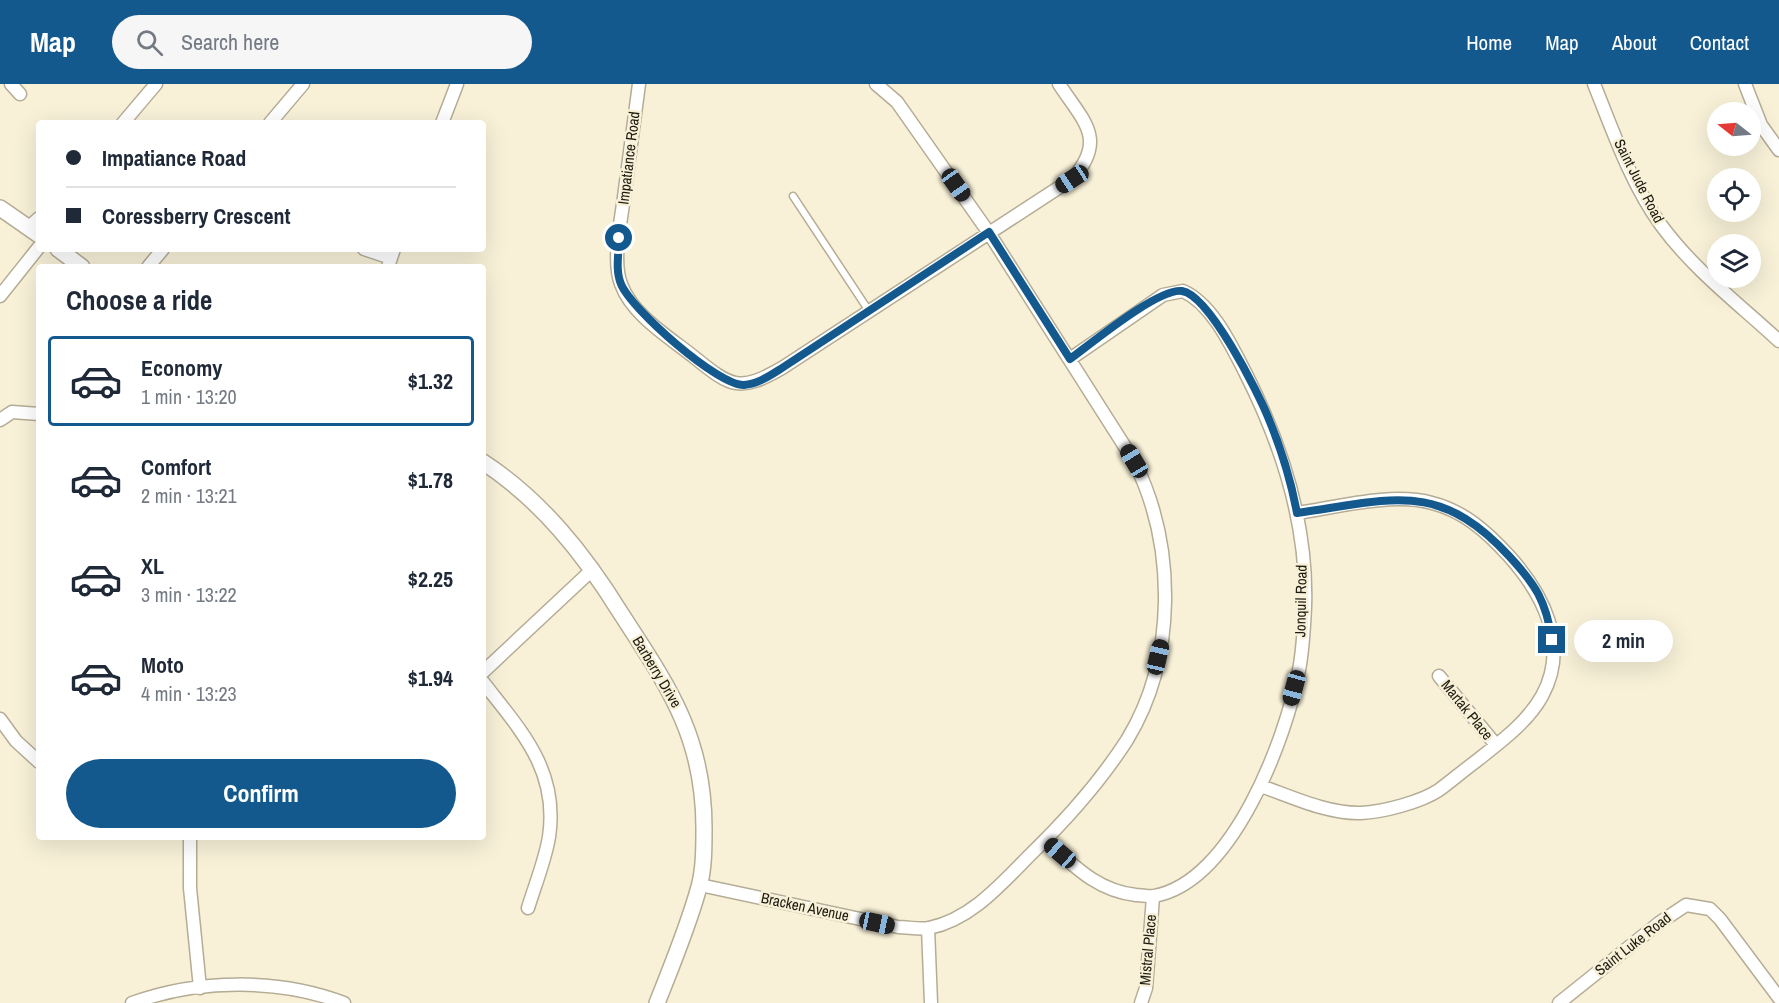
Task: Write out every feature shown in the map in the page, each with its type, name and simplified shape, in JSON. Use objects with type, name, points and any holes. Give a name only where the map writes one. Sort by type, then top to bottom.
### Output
[{"type":"street","points":[[126,120],[156,84]]},
{"type":"street","points":[[273,120],[303,84]]},
{"type":"street","points":[[443,120],[457,84]]},
{"type":"street","name":"Impatiance Road","points":[[639,84],[619,238],[618,272],[621,284],[632,304],[644,316],[711,371],[729,382],[743,385],[756,382],[782,368],[1072,179],[1086,163],[1091,141],[1086,124],[1059,84]]},
{"type":"street","name":"Bracken Avenue","points":[[700,885],[898,927],[928,928],[949,921],[983,902],[1045,840],[1101,778],[1127,738],[1141,711],[1162,638],[1165,598],[1162,549],[1156,515],[1145,483],[1134,461],[989,232],[897,102],[876,84]]},
{"type":"street","name":"Saint Jude Road","points":[[1594,84],[1628,167],[1661,225],[1688,256],[1779,340]]},
{"type":"street","points":[[1745,84],[1761,125],[1779,150]]},
{"type":"street","points":[[0,208],[36,226]]},
{"type":"street","points":[[0,296],[36,251]]},
{"type":"street","points":[[62,252],[78,264]]},
{"type":"street","points":[[151,264],[161,252]]},
{"type":"street","points":[[373,252],[391,258]]},
{"type":"street","name":"Jonquil Road","points":[[1070,359],[1163,294],[1183,291],[1191,295],[1200,302],[1214,320],[1238,357],[1268,417],[1292,490],[1297,513],[1305,606],[1299,670],[1278,744],[1261,786],[1230,840],[1201,871],[1173,890],[1153,897]]},
{"type":"street","points":[[0,420],[12,412],[36,414]]},
{"type":"street","name":"Barberry Drive","points":[[486,465],[554,522],[593,569],[666,682],[691,738],[700,772],[704,808],[704,845],[700,885],[657,1003]]},
{"type":"street","points":[[1261,786],[1333,810],[1360,813],[1387,810],[1437,791],[1518,727],[1542,696],[1552,662],[1548,611],[1537,590],[1489,534],[1472,521],[1432,502],[1395,499],[1297,513]]},
{"type":"street","points":[[486,669],[593,569]]},
{"type":"street","name":"Martak Place","points":[[1439,675],[1496,746]]},
{"type":"street","points":[[486,686],[530,742],[541,764],[550,793],[551,813],[548,839],[528,908]]},
{"type":"street","points":[[0,719],[16,741],[36,759]]},
{"type":"street","points":[[190,840],[190,888],[200,988]]},
{"type":"street","points":[[1045,840],[1089,879],[1108,889],[1153,897]]},
{"type":"street","name":"Mistral Place","points":[[1141,1003],[1146,988],[1153,897]]},
{"type":"street","name":"Saint Luke Road","points":[[1559,1003],[1659,923],[1686,905],[1710,909],[1720,919],[1778,1001]]},
{"type":"street","points":[[928,928],[931,1003]]},
{"type":"street","points":[[132,1003],[170,992],[222,985],[260,986],[315,994],[344,1003]]},
{"type":"lane","points":[[793,196],[869,311]]},
{"type":"route","points":[[619,238],[618,272],[621,284],[632,304],[711,371],[729,382],[743,385],[756,382],[782,368],[989,232],[1070,359],[1163,294],[1183,291],[1200,302],[1238,357],[1268,417],[1292,490],[1297,513],[1395,499],[1432,502],[1453,510],[1489,534],[1537,590],[1548,611],[1552,640]]}]
